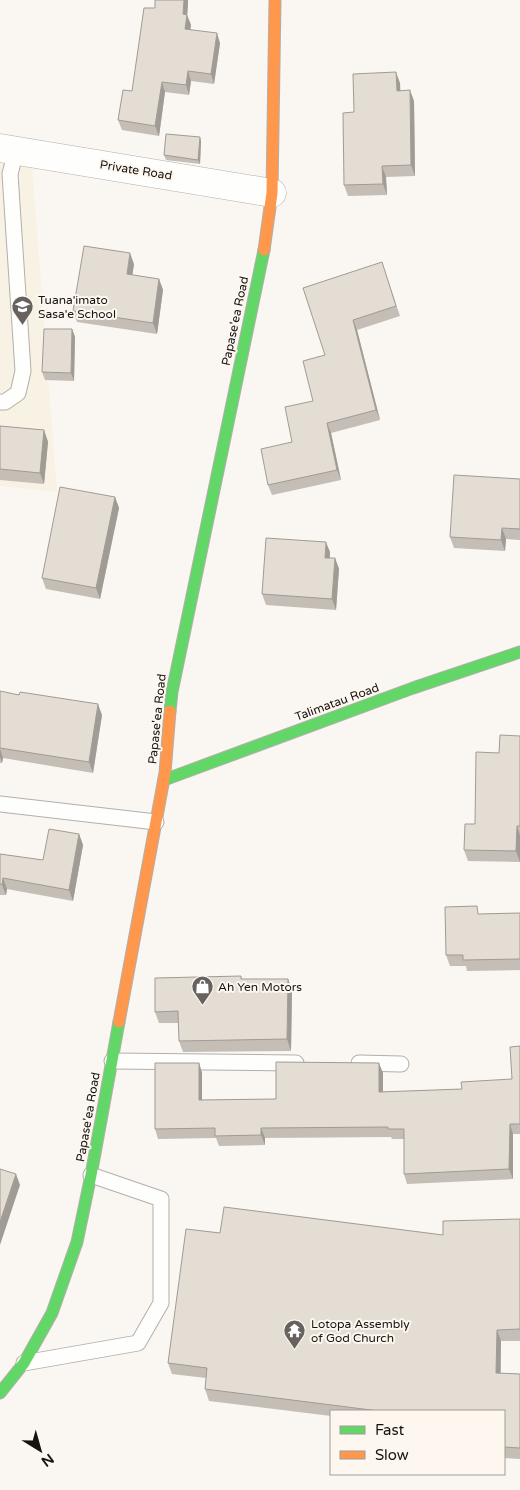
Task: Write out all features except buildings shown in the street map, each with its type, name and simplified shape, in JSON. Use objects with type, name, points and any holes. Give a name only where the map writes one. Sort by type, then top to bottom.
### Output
[{"type":"main road","name":"Papase'ea Road","points":[[0,1393],[24,1363],[52,1313],[77,1242],[91,1175],[164,780],[172,692],[263,257],[272,193],[275,0]]},
{"type":"main road","name":"Talimatau Road","points":[[164,780],[413,688],[520,652]]},
{"type":"street","name":"Private Road","points":[[7,161],[272,193]]},
{"type":"lane","points":[[0,402],[6,402],[18,393],[23,371],[7,161]]},
{"type":"lane","points":[[0,804],[156,822]]},
{"type":"lane","points":[[112,1061],[311,1063]]},
{"type":"lane","points":[[341,1063],[401,1064]]},
{"type":"lane","points":[[24,1363],[138,1343],[161,1303],[161,1199],[91,1175]]},
{"type":"shaded area","name":"Tuana'imato Sasa'e School","points":[[0,161],[32,166],[57,492],[0,486]]},
{"type":"traffic: fast","points":[[170,711],[172,692],[264,250]]},
{"type":"traffic: fast","points":[[164,780],[413,688],[520,652]]},
{"type":"traffic: fast","points":[[0,1393],[24,1363],[52,1313],[77,1242],[119,1022]]},
{"type":"traffic: slow","points":[[264,250],[272,193],[275,0]]},
{"type":"traffic: slow","points":[[119,1022],[165,773],[170,711]]},
{"type":"place","name":"Tuana'imato Sasa'e School","points":[[22,326]]},
{"type":"place","name":"Ah Yen Motors","points":[[202,1006]]},
{"type":"place","name":"Lotopa Assembly of God Church","points":[[295,1350]]}]
